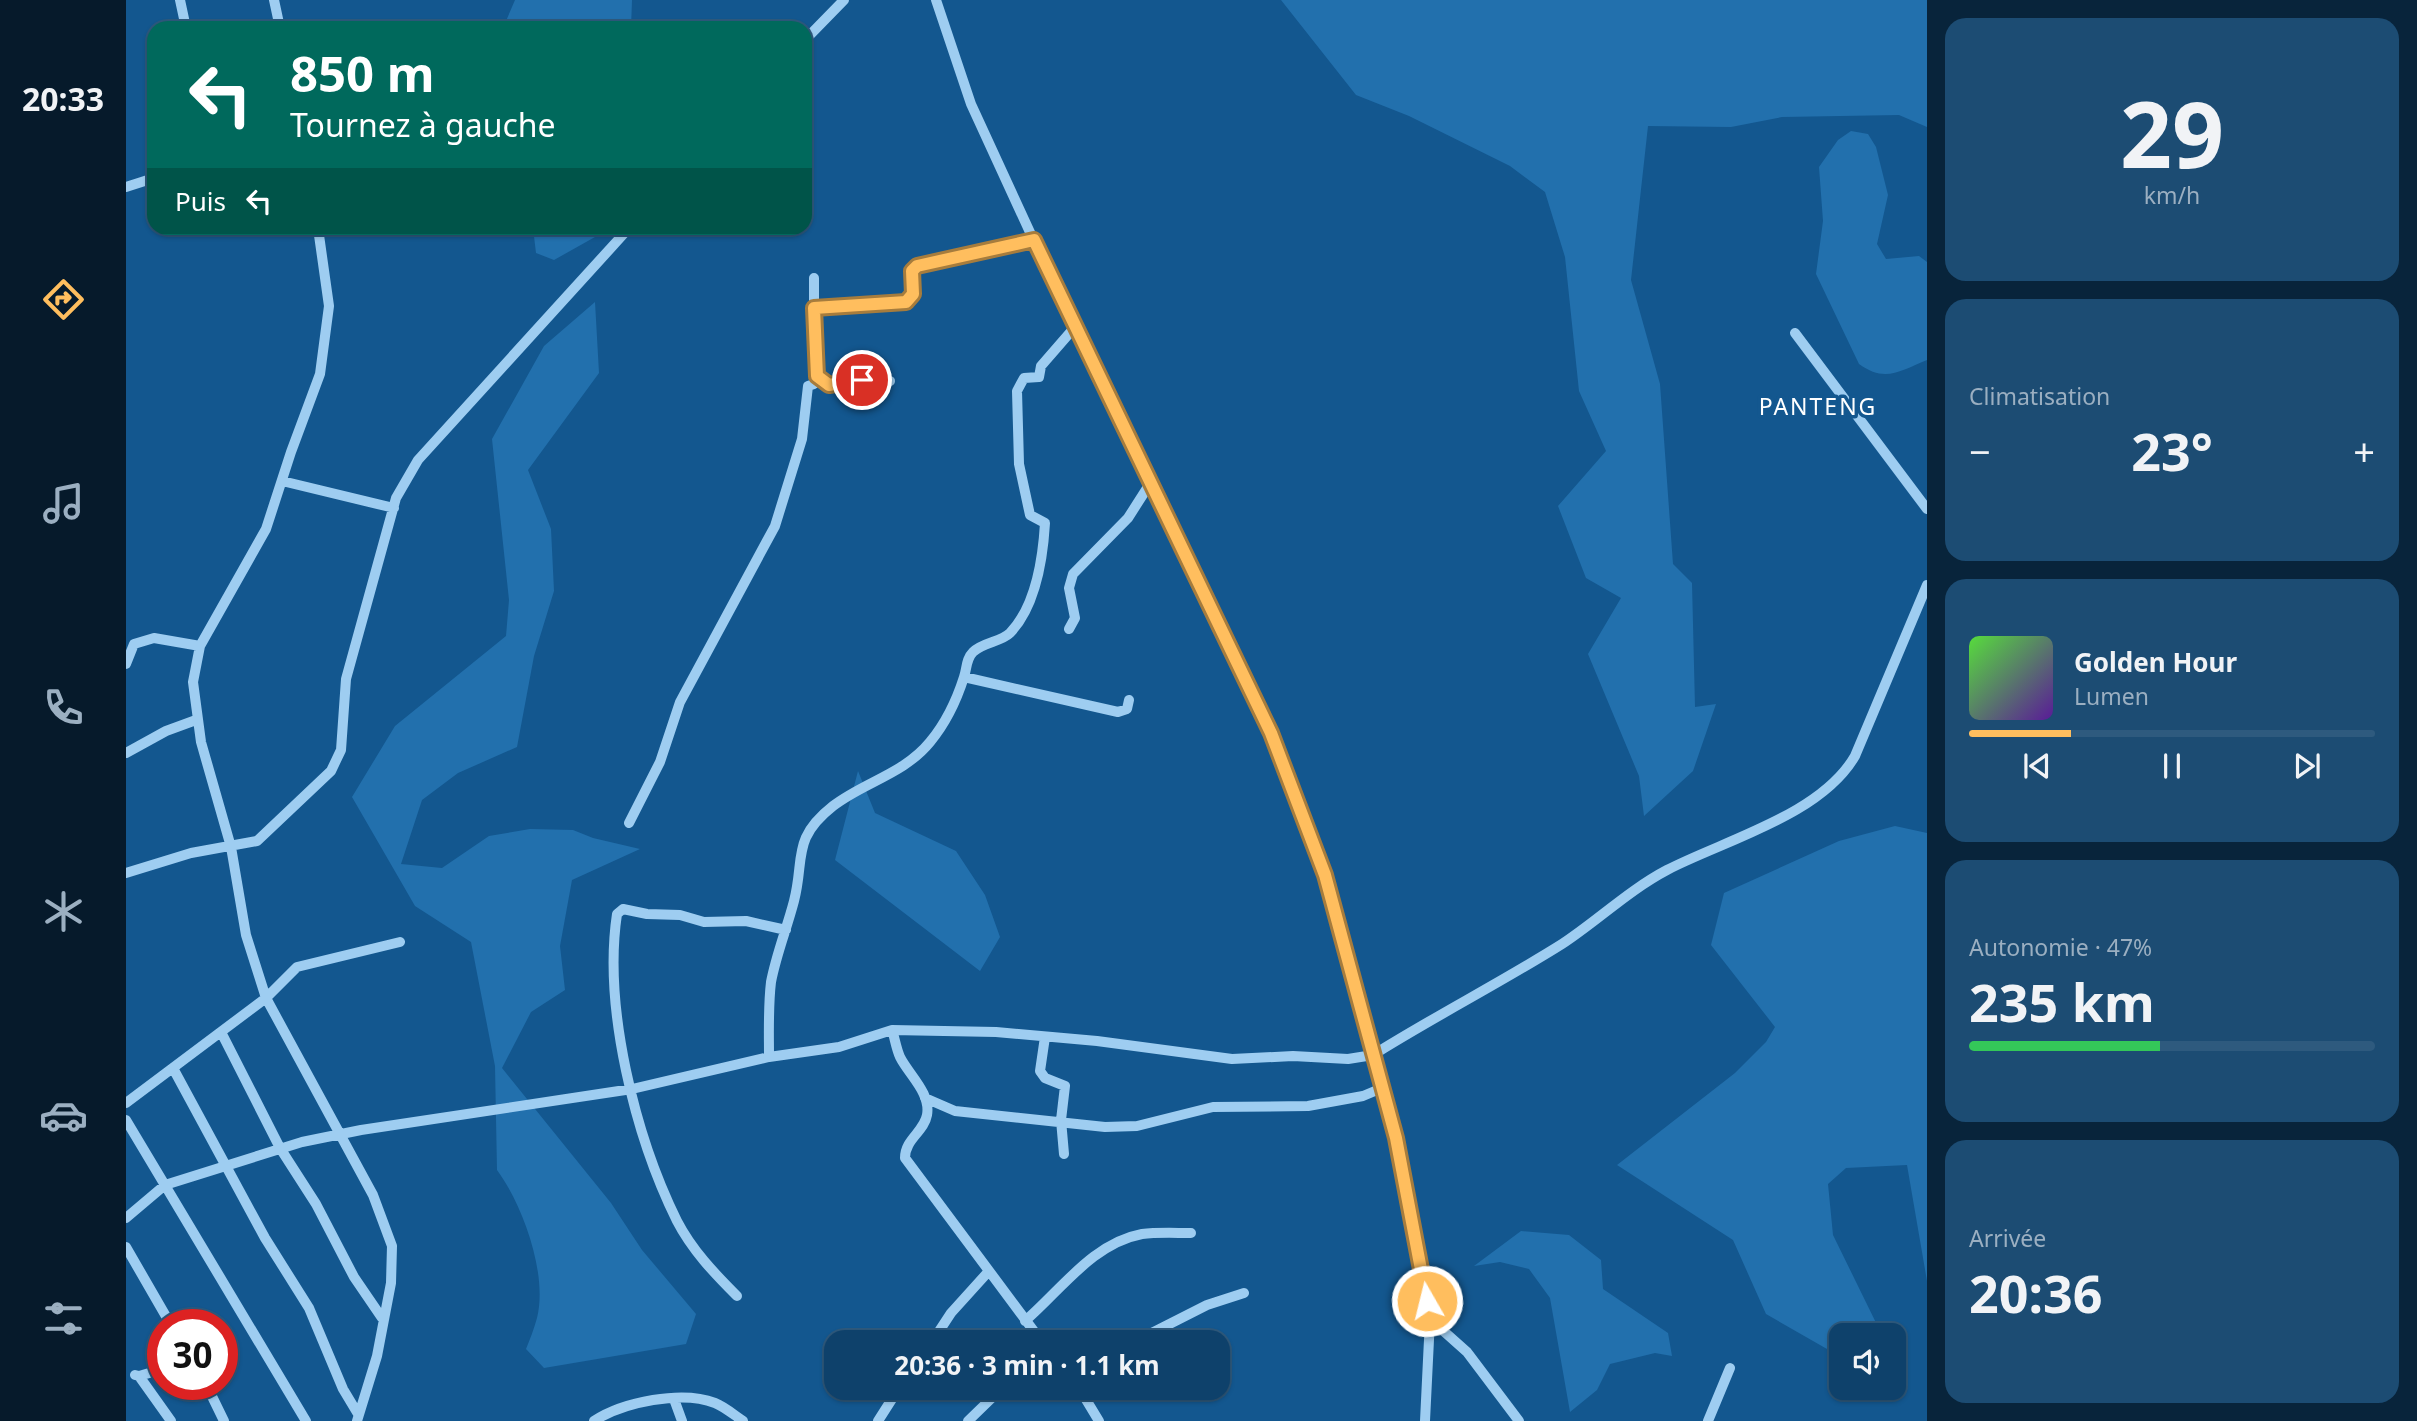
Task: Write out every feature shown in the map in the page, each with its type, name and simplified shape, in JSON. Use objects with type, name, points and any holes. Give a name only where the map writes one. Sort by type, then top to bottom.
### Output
[{"type":"street","points":[[180,0],[184,21]]},
{"type":"street","points":[[274,0],[278,21]]},
{"type":"street","points":[[812,33],[844,0]]},
{"type":"street","points":[[936,0],[971,104],[1074,328],[1151,482],[1276,745],[1334,899],[1399,1150],[1422,1263],[1430,1319],[1425,1421]]},
{"type":"street","points":[[126,187],[147,180]]},
{"type":"street","points":[[319,235],[329,306],[320,374],[266,529],[251,560],[200,646],[193,682],[196,720],[231,847],[246,935],[265,998],[319,1091],[337,1133],[373,1195],[392,1245],[391,1283],[382,1318],[377,1356],[357,1418]]},
{"type":"street","points":[[126,873],[191,853],[245,846],[267,835],[291,806],[331,771],[338,760],[346,680],[394,508],[409,472],[623,235]]},
{"type":"street","points":[[814,308],[906,302],[913,294],[912,271],[917,266],[1034,240]]},
{"type":"street","points":[[629,823],[660,762],[680,702],[775,526],[802,439],[808,386],[814,384],[817,376],[814,278]]},
{"type":"street","points":[[769,1057],[772,981],[795,900],[800,852],[813,826],[833,806],[897,770],[921,751],[942,727],[964,677],[968,659],[974,651],[1010,633],[1037,581],[1042,561],[1045,523],[1030,515],[1022,490],[1017,391],[1024,378],[1039,377],[1041,366],[1074,328]]},
{"type":"street","points":[[1795,333],[1927,509]]},
{"type":"street","points":[[817,376],[829,385],[862,380],[890,381]]},
{"type":"street","points":[[282,481],[394,508]]},
{"type":"street","points":[[1069,629],[1075,618],[1069,588],[1073,574],[1128,518],[1151,482]]},
{"type":"street","points":[[126,1218],[165,1185],[280,1148],[337,1133],[632,1089],[769,1057],[839,1046],[892,1030],[996,1032],[1233,1059],[1293,1056],[1348,1059],[1373,1055],[1530,964],[1666,871],[1749,833],[1813,798],[1840,778],[1856,756],[1875,703],[1927,584]]},
{"type":"street","points":[[126,664],[134,644],[145,638],[200,646]]},
{"type":"street","points":[[964,677],[1118,712],[1126,709],[1129,700]]},
{"type":"street","points":[[126,753],[166,731],[196,720]]},
{"type":"street","points":[[737,1296],[698,1255],[678,1222],[647,1145],[622,1051],[614,990],[617,914],[623,909],[647,914],[680,915],[704,922],[746,921],[786,930]]},
{"type":"street","points":[[126,1103],[174,1070],[265,998],[297,967],[400,942]]},
{"type":"street","points":[[892,1030],[902,1060],[925,1098],[927,1118],[905,1148],[905,1158],[1032,1330]]},
{"type":"street","points":[[221,1032],[280,1148],[382,1318]]},
{"type":"street","points":[[1045,1037],[1040,1071],[1045,1079],[1065,1086],[1061,1121],[1064,1154]]},
{"type":"street","points":[[174,1070],[293,1286],[309,1308],[357,1418]]},
{"type":"street","points":[[925,1098],[955,1111],[1105,1127],[1137,1126],[1213,1107],[1308,1106],[1363,1096],[1382,1088]]},
{"type":"street","points":[[126,1120],[306,1421]]},
{"type":"street","points":[[1025,1321],[1067,1280],[1107,1248],[1143,1234],[1191,1233]]},
{"type":"street","points":[[126,1247],[162,1309]]},
{"type":"street","points":[[940,1330],[951,1313],[989,1272]]},
{"type":"street","points":[[1158,1330],[1207,1304],[1244,1293]]},
{"type":"street","points":[[1430,1319],[1467,1352],[1519,1421]]},
{"type":"street","points":[[1707,1421],[1731,1368]]},
{"type":"street","points":[[147,1373],[137,1375],[147,1389]]},
{"type":"street","points":[[674,1399],[682,1421]]},
{"type":"street","points":[[594,1421],[612,1416],[633,1404],[674,1399],[715,1403],[743,1421]]},
{"type":"street","points":[[155,1400],[171,1421]]},
{"type":"street","points":[[214,1400],[224,1421]]},
{"type":"street","points":[[878,1421],[891,1400]]},
{"type":"street","points":[[971,1419],[990,1400]]},
{"type":"street","points":[[1086,1400],[1099,1421]]},
{"type":"shaded area","points":[[515,0],[632,0],[631,21],[506,21]]},
{"type":"shaded area","points":[[1281,0],[1927,0],[1927,127],[1899,115],[1782,117],[1731,127],[1648,126],[1631,280],[1660,384],[1673,564],[1692,583],[1695,707],[1716,704],[1693,771],[1644,816],[1639,776],[1588,654],[1621,598],[1586,578],[1558,506],[1606,451],[1579,391],[1565,257],[1545,192],[1510,166],[1409,116],[1356,95]]},
{"type":"shaded area","points":[[1851,131],[1868,134],[1876,147],[1888,195],[1877,244],[1886,259],[1919,256],[1927,262],[1927,360],[1893,373],[1877,373],[1859,364],[1816,274],[1823,221],[1819,167],[1838,140]]},
{"type":"shaded area","points":[[534,235],[599,235],[554,260],[536,253]]},
{"type":"shaded area","points":[[595,302],[599,373],[528,470],[551,529],[554,591],[534,656],[517,747],[458,773],[422,800],[401,864],[442,868],[489,836],[530,829],[573,830],[593,838],[640,849],[572,880],[560,946],[565,990],[531,1012],[502,1068],[611,1203],[642,1250],[696,1314],[686,1344],[544,1368],[526,1349],[537,1318],[539,1282],[524,1221],[497,1170],[495,1066],[471,942],[415,906],[352,797],[395,726],[506,636],[509,600],[492,439],[544,346]]},
{"type":"shaded area","points":[[858,771],[875,813],[956,851],[985,895],[1000,937],[980,971],[835,860]]},
{"type":"shaded area","points":[[1895,826],[1927,833],[1927,1281],[1907,1165],[1846,1168],[1828,1184],[1833,1235],[1876,1323],[1829,1323],[1829,1350],[1766,1314],[1733,1240],[1617,1165],[1735,1073],[1766,1042],[1775,1027],[1711,945],[1724,893],[1839,841]]},
{"type":"shaded area","points":[[1521,1231],[1569,1235],[1601,1260],[1603,1289],[1668,1333],[1672,1356],[1655,1353],[1610,1364],[1597,1390],[1570,1412],[1550,1298],[1529,1269],[1500,1262],[1474,1266]]},
{"type":"district","name":"PANTENG","points":[[1818,407]]},
{"type":"route","points":[[862,380],[829,385],[817,376],[818,349],[814,308],[906,302],[912,299],[912,271],[917,266],[1034,240],[1271,733],[1334,899],[1360,1010],[1396,1138],[1422,1263],[1427,1301]]}]
